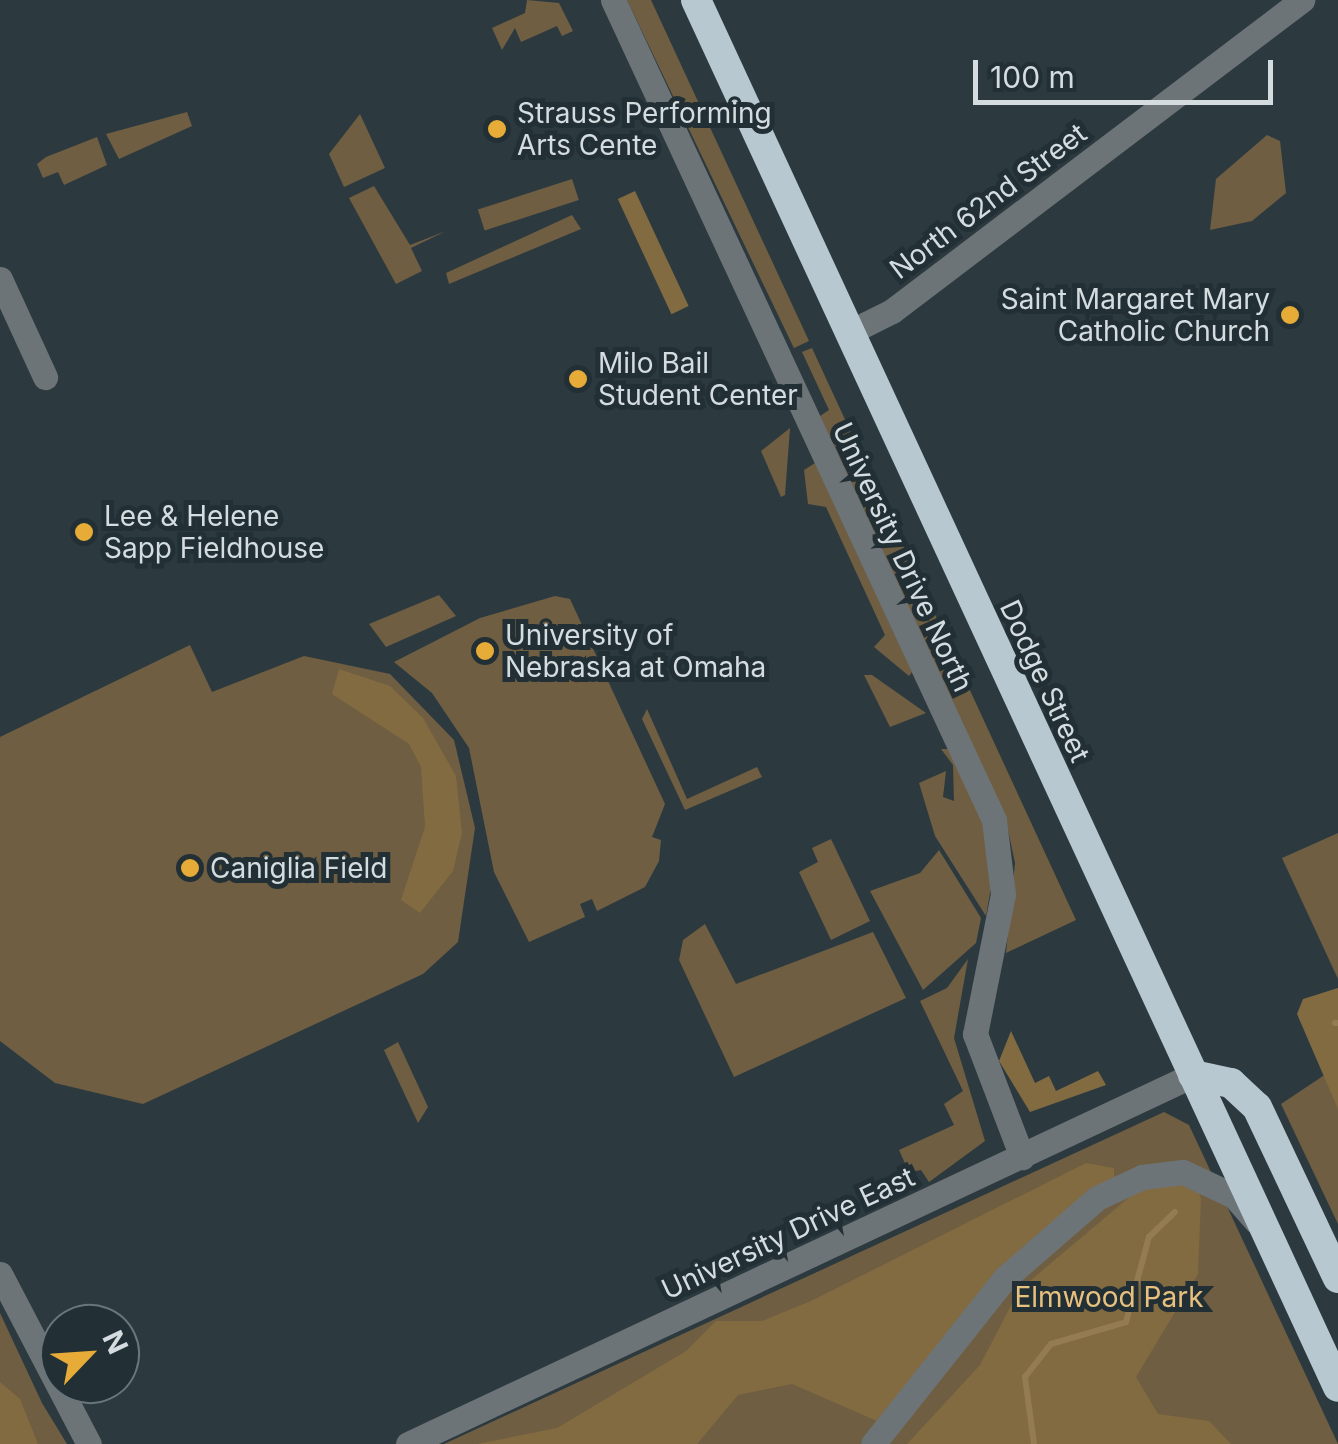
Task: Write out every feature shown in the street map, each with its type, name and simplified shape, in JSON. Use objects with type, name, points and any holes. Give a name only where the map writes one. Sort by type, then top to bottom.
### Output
[{"type":"highway","name":"Dodge Street","points":[[696,0],[1338,1387]]},
{"type":"highway","points":[[1192,1076],[1231,1082],[1257,1107],[1338,1278]]},
{"type":"street","name":"University Drive North","points":[[613,0],[994,820],[1003,894],[975,1034],[1022,1157]]},
{"type":"street","name":"North 62nd Street","points":[[848,334],[892,311],[1302,0]]},
{"type":"street","points":[[0,278],[45,377]]},
{"type":"street","name":"University Drive East","points":[[408,1444],[1192,1076]]},
{"type":"street","points":[[873,1444],[1006,1278],[1097,1198],[1142,1177],[1182,1172],[1234,1196],[1261,1226]]},
{"type":"street","points":[[0,1274],[89,1444]]},
{"type":"green space","points":[[527,0],[559,3],[573,31],[562,36],[557,26],[521,42],[515,28],[502,50],[492,28],[525,13]]},
{"type":"green space","points":[[627,0],[651,0],[809,341],[794,348],[803,367]]},
{"type":"green space","points":[[187,112],[192,126],[119,159],[106,134]]},
{"type":"green space","points":[[360,114],[385,168],[344,187],[329,154]]},
{"type":"green space","points":[[1267,135],[1280,141],[1286,193],[1252,221],[1210,230],[1216,179]]},
{"type":"green space","points":[[97,137],[107,165],[64,185],[58,172],[43,178],[37,164],[46,157]]},
{"type":"green space","points":[[572,179],[579,200],[485,231],[478,210]]},
{"type":"green space","points":[[374,186],[410,245],[446,231],[411,248],[422,271],[396,284],[349,198]]},
{"type":"green space","points":[[635,191],[689,306],[671,314],[618,199]]},
{"type":"green space","points":[[572,215],[581,229],[449,284],[446,273]]},
{"type":"green space","points":[[812,348],[1076,920],[1006,953],[1015,863],[1005,816],[820,416],[829,410],[802,352]]},
{"type":"green space","points":[[790,428],[785,495],[781,497],[761,451]]},
{"type":"green space","points":[[815,463],[912,672],[909,676],[874,647],[885,635],[826,507],[808,504],[804,470]]},
{"type":"green space","points":[[439,595],[456,616],[386,647],[369,624]]},
{"type":"green space","points":[[555,596],[570,599],[665,804],[652,837],[661,840],[659,861],[645,887],[597,911],[592,899],[580,904],[585,917],[529,942],[494,872],[469,748],[432,693],[394,662],[480,618]]},
{"type":"green space","points":[[190,645],[212,692],[304,656],[390,674],[454,740],[475,828],[458,942],[423,974],[143,1104],[55,1083],[0,1041],[0,737]]},
{"type":"green space","points":[[339,669],[390,686],[423,718],[456,776],[462,833],[453,871],[420,913],[401,900],[425,827],[421,767],[409,744],[332,694]]},
{"type":"green space","points":[[864,675],[872,675],[926,713],[890,727]]},
{"type":"green space","points":[[647,709],[687,799],[757,767],[762,777],[685,810],[642,719]]},
{"type":"green space","points":[[941,749],[948,749],[983,823],[992,881],[986,916],[935,836],[919,783],[946,771],[943,797],[954,801],[953,765]]},
{"type":"green space","points":[[1338,833],[1338,979],[1282,858]]},
{"type":"green space","points":[[831,839],[870,921],[831,940],[799,872],[818,862],[812,848]]},
{"type":"green space","points":[[939,850],[981,918],[976,943],[923,990],[870,891],[920,873]]},
{"type":"green space","points":[[705,924],[736,984],[873,932],[906,998],[734,1077],[679,960],[683,940]]},
{"type":"green space","points":[[968,959],[954,1038],[985,1141],[929,1182],[921,1170],[909,1172],[899,1150],[954,1125],[944,1104],[963,1091],[920,1001],[947,988]]},
{"type":"green space","points":[[1338,988],[1338,1109],[1297,1014],[1303,999]]},
{"type":"green space","points":[[1011,1031],[1035,1083],[1049,1076],[1056,1091],[1098,1071],[1106,1085],[1030,1112],[999,1061]]},
{"type":"green space","points":[[398,1042],[428,1107],[418,1123],[384,1050]]},
{"type":"green space","points":[[1338,1066],[1338,1224],[1281,1104]]},
{"type":"green space","name":"Elmwood Park","points":[[1164,1112],[1189,1125],[1338,1444],[444,1444]]},
{"type":"green space","points":[[1086,1163],[1114,1168],[1114,1178],[877,1421],[792,1384],[738,1395],[697,1444],[477,1444],[557,1428],[686,1351],[716,1321],[762,1321],[811,1301]]},
{"type":"green space","points":[[1174,1181],[1198,1187],[1198,1274],[1136,1377],[1158,1414],[1209,1421],[1231,1444],[907,1444],[980,1365],[1019,1290],[1139,1189]]},
{"type":"green space","points":[[0,1313],[40,1404],[67,1444],[0,1444]]},
{"type":"green space","points":[[0,1382],[20,1399],[38,1444],[0,1444]]},
{"type":"waterway","points":[[1034,1444],[1025,1377],[1051,1344],[1126,1322],[1149,1237],[1175,1212]]},
{"type":"place","name":"Strauss Performing Arts Cente","points":[[497,129]]},
{"type":"place","name":"Saint Margaret Mary Catholic Church","points":[[1290,315]]},
{"type":"place","name":"Milo Bail Student Center","points":[[578,379]]},
{"type":"place","name":"Lee & Helene Sapp Fieldhouse","points":[[84,532]]},
{"type":"place","name":"University of Nebraska at Omaha","points":[[485,651]]},
{"type":"place","name":"Caniglia Field","points":[[190,868]]}]
